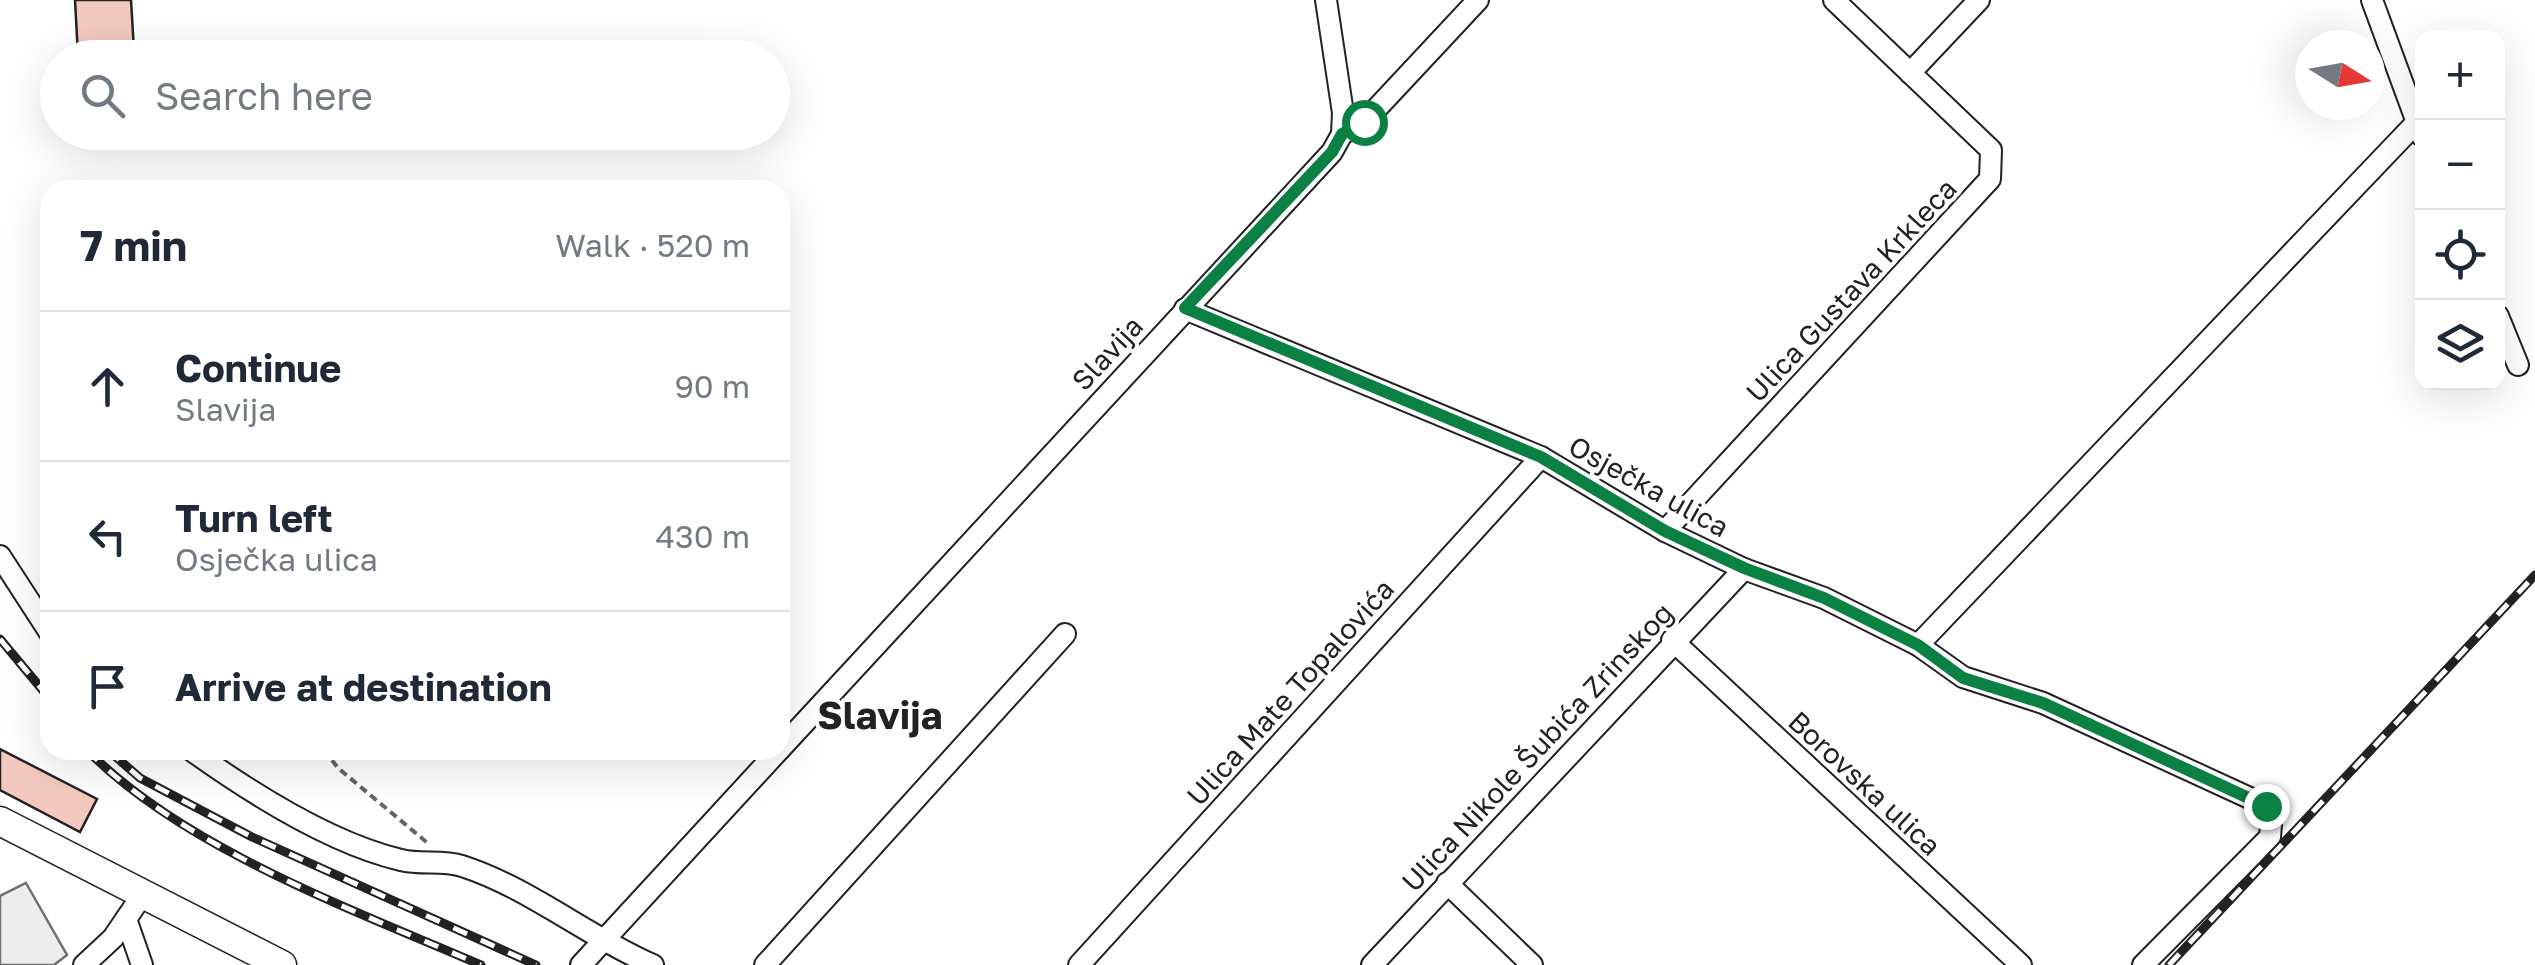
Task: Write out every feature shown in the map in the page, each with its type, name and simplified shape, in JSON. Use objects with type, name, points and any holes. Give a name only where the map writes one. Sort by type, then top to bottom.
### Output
[{"type":"main road","points":[[0,822],[280,965]]},
{"type":"street","points":[[1326,0],[1343,112],[1342,134]]},
{"type":"street","name":"Slavija","points":[[790,739],[1332,152],[1342,134],[1364,122],[1478,0]]},
{"type":"street","name":"Ulica Gustava Krkleca","points":[[1665,531],[1990,179],[1992,150],[1834,0]]},
{"type":"street","points":[[1910,73],[1978,0]]},
{"type":"street","points":[[2372,0],[2417,120]]},
{"type":"street","points":[[1918,645],[2415,134]]},
{"type":"street","name":"Osječka ulica","points":[[1185,308],[1541,457],[1665,531],[1744,568],[1824,598],[1918,645],[1963,678],[2043,703],[2272,812],[2270,837],[2143,965]]},
{"type":"street","points":[[2505,333],[2518,365]]},
{"type":"street","name":"Ulica Mate Topalovića","points":[[1079,965],[1541,457]]},
{"type":"street","points":[[0,556],[40,621]]},
{"type":"street","name":"Ulica Nikole Šubića Zrinskog","points":[[1372,965],[1672,640],[1744,568]]},
{"type":"street","points":[[764,965],[1065,634]]},
{"type":"street","name":"Borovska ulica","points":[[1672,640],[2021,965]]},
{"type":"street","points":[[205,760],[262,801],[403,861],[448,862],[524,895],[602,943],[653,965]]},
{"type":"street","name":"Slavija","points":[[581,965],[771,760]]},
{"type":"street","points":[[1448,884],[1532,965]]},
{"type":"street","points":[[84,965],[143,894]]},
{"type":"street","points":[[126,919],[145,964]]},
{"type":"path","points":[[332,760],[448,862]]},
{"type":"shaded area","points":[[26,883],[67,955],[54,965],[0,965],[0,896]]},
{"type":"building","points":[[75,0],[131,0],[133,40],[77,40]]},
{"type":"building","points":[[0,749],[97,799],[80,832],[0,790]]},
{"type":"railway","points":[[2169,965],[2535,575]]},
{"type":"railway","points":[[0,639],[40,687]]},
{"type":"railway","points":[[98,760],[171,817],[221,847],[327,899],[481,965]]},
{"type":"railway","points":[[119,760],[140,778],[252,837],[536,965]]},
{"type":"district","name":"Slavija","points":[[880,714]]},
{"type":"route","points":[[1364,122],[1342,134],[1332,152],[1185,308],[1541,457],[1665,531],[1744,568],[1824,598],[1918,645],[1963,678],[2043,703],[2266,806]]}]
